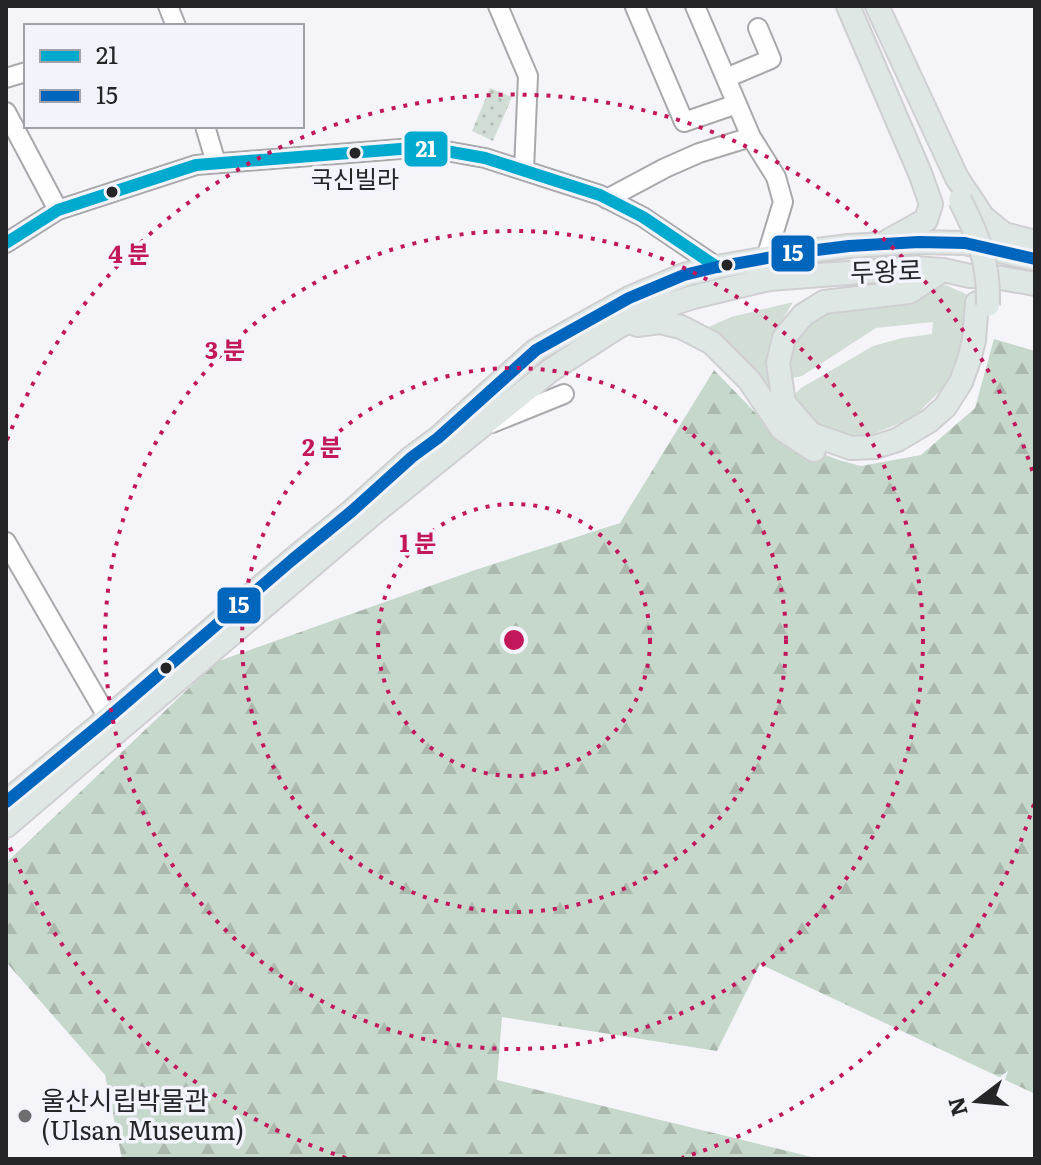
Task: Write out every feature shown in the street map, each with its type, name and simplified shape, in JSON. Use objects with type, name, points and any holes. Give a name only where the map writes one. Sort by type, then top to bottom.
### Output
[{"type":"main road","points":[[848,6],[931,204],[926,220],[880,245]]},
{"type":"main road","points":[[859,6],[954,203]]},
{"type":"main road","points":[[616,328],[660,322],[681,327],[712,343],[749,380],[782,429],[812,449],[868,459],[917,444],[955,409],[985,341],[983,304],[940,162],[867,6]]},
{"type":"main road","points":[[877,6],[957,178],[983,217],[1004,234],[1035,242]]},
{"type":"main road","name":"두왕로","points":[[6,802],[438,438],[536,350],[629,298],[684,275],[717,267],[849,246],[965,243],[1035,259]]},
{"type":"main road","name":"두왕로","points":[[6,826],[346,536],[551,370],[616,328],[645,313],[693,297],[769,279],[913,268],[1035,284]]},
{"type":"main road","points":[[943,270],[909,292],[824,302],[803,315],[784,338],[778,363],[784,403],[811,434],[851,448],[875,447],[897,440],[929,421],[945,407],[961,382],[983,304]]},
{"type":"street","points":[[498,6],[528,76],[524,170]]},
{"type":"street","points":[[695,6],[751,137],[776,177],[783,202],[766,258]]},
{"type":"street","points":[[635,7],[684,122],[737,104]]},
{"type":"street","points":[[726,78],[771,59],[758,28]]},
{"type":"street","points":[[6,112],[58,210]]},
{"type":"street","points":[[206,128],[216,163]]},
{"type":"street","points":[[607,199],[699,153],[751,137]]},
{"type":"street","points":[[6,243],[58,210],[196,165],[413,148],[485,158],[607,199],[643,217],[717,267]]},
{"type":"street","points":[[478,429],[564,394]]},
{"type":"street","points":[[6,542],[108,718]]},
{"type":"shaded area","points":[[490,88],[512,97],[493,141],[472,131]]},
{"type":"shaded area","points":[[946,285],[968,295],[967,322],[955,376],[913,418],[853,442],[822,438],[791,398],[801,388],[873,346],[932,334],[933,322],[876,328],[802,376],[784,380],[787,349],[801,324],[826,308]]},
{"type":"shaded area","points":[[793,302],[773,336],[778,410],[704,329],[731,317]]},
{"type":"green space","points":[[994,339],[1035,351],[1035,1094],[760,964],[717,1051],[502,1017],[497,1080],[820,1159],[122,1159],[105,1075],[6,962],[6,863],[216,662],[475,570],[620,523],[714,370],[780,438],[861,466],[921,455],[975,408]]},
{"type":"transit line","name":"21","points":[[6,243],[58,210],[196,165],[413,148],[485,158],[600,195],[643,217],[717,267]]},
{"type":"transit line","name":"15","points":[[6,802],[438,438],[536,350],[629,298],[684,275],[717,267],[849,246],[965,243],[1035,259]]},
{"type":"place","name":"국신빌라","points":[[355,153]]},
{"type":"place","name":"울산시립박물관 (Ulsan Museum)","points":[[25,1116]]}]
